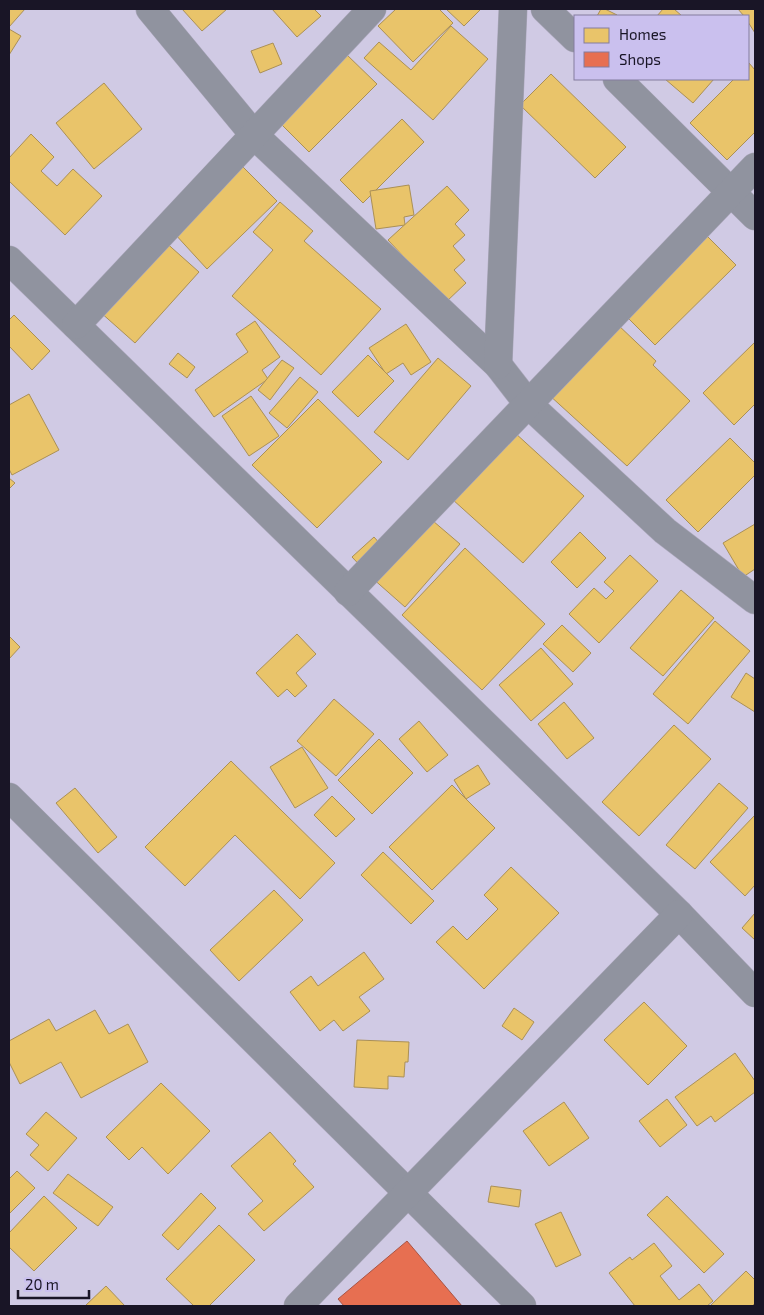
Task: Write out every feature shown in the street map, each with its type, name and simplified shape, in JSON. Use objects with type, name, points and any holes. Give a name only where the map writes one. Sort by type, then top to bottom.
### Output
[{"type":"street","points":[[150,9],[255,136],[498,365],[529,405],[665,531],[755,600]]},
{"type":"street","points":[[76,326],[372,9]]},
{"type":"street","points":[[498,365],[513,9]]},
{"type":"street","points":[[545,9],[574,37]]},
{"type":"street","points":[[618,80],[732,191],[755,216]]},
{"type":"street","points":[[348,592],[755,167]]},
{"type":"street","points":[[9,260],[679,914],[755,992]]},
{"type":"street","points":[[9,797],[522,1306]]},
{"type":"street","points":[[298,1306],[679,914]]},
{"type":"building: Homes","points":[[9,9],[25,9],[9,27]]},
{"type":"building: Homes","points":[[182,9],[227,9],[202,31]]},
{"type":"building: Homes","points":[[272,9],[314,9],[321,16],[297,37]]},
{"type":"building: Homes","points":[[396,9],[439,9],[453,23],[413,62],[378,26]]},
{"type":"building: Homes","points":[[446,9],[481,9],[464,26]]},
{"type":"building: Homes","points":[[601,9],[605,9],[617,15],[598,15]]},
{"type":"building: Homes","points":[[663,9],[674,9],[681,15],[658,15]]},
{"type":"building: Homes","points":[[738,9],[755,9],[755,33],[749,24],[749,15],[743,15]]},
{"type":"building: Homes","points":[[451,26],[488,59],[433,120],[364,58],[379,42],[411,70]]},
{"type":"building: Homes","points":[[9,29],[21,36],[9,55]]},
{"type":"building: Homes","points":[[273,43],[282,64],[260,73],[251,51]]},
{"type":"building: Homes","points":[[345,53],[377,84],[309,152],[277,120]]},
{"type":"building: Homes","points":[[749,63],[755,70],[755,132],[727,160],[690,123],[733,80],[749,80]]},
{"type":"building: Homes","points":[[551,74],[626,147],[595,178],[520,105]]},
{"type":"building: Homes","points":[[666,80],[713,80],[693,103]]},
{"type":"building: Homes","points":[[104,83],[142,129],[94,169],[56,123]]},
{"type":"building: Homes","points":[[402,119],[424,142],[363,203],[340,180]]},
{"type":"building: Homes","points":[[31,134],[54,157],[41,171],[57,186],[73,169],[102,196],[65,235],[9,181],[9,158]]},
{"type":"building: Homes","points":[[242,166],[277,201],[207,269],[174,233]]},
{"type":"building: Homes","points":[[409,185],[414,215],[404,217],[405,225],[376,229],[370,191]]},
{"type":"building: Homes","points":[[447,186],[469,210],[455,224],[465,235],[453,246],[465,260],[454,270],[466,283],[446,302],[388,240]]},
{"type":"building: Homes","points":[[280,202],[313,231],[304,241],[381,309],[321,375],[232,296],[273,250],[253,232]]},
{"type":"building: Homes","points":[[705,234],[736,265],[655,345],[624,314]]},
{"type":"building: Homes","points":[[163,240],[199,272],[135,343],[99,311]]},
{"type":"building: Homes","points":[[14,315],[50,351],[32,370],[9,346],[9,320]]},
{"type":"building: Homes","points":[[255,321],[280,357],[262,370],[268,379],[214,417],[195,390],[248,352],[236,334]]},
{"type":"building: Homes","points":[[616,323],[656,361],[653,365],[690,401],[627,466],[548,394]]},
{"type":"building: Homes","points":[[406,324],[431,362],[411,375],[403,363],[386,374],[369,348]]},
{"type":"building: Homes","points":[[755,342],[755,404],[734,425],[703,393]]},
{"type":"building: Homes","points":[[178,353],[195,367],[187,378],[169,364]]},
{"type":"building: Homes","points":[[368,355],[394,381],[358,417],[332,392]]},
{"type":"building: Homes","points":[[438,358],[471,386],[408,460],[374,432]]},
{"type":"building: Homes","points":[[282,360],[294,368],[270,400],[258,390]]},
{"type":"building: Homes","points":[[300,377],[318,392],[287,428],[269,413]]},
{"type":"building: Homes","points":[[29,394],[59,450],[12,475],[9,469],[9,405]]},
{"type":"building: Homes","points":[[251,396],[279,436],[249,456],[222,416]]},
{"type":"building: Homes","points":[[318,399],[382,462],[317,528],[252,465]]},
{"type":"building: Homes","points":[[514,432],[584,496],[523,563],[452,499]]},
{"type":"building: Homes","points":[[730,438],[755,463],[755,475],[698,532],[666,500]]},
{"type":"building: Homes","points":[[9,478],[15,483],[9,489]]},
{"type":"building: Homes","points":[[426,515],[460,544],[405,607],[371,577]]},
{"type":"building: Homes","points":[[755,524],[755,569],[743,577],[723,543]]},
{"type":"building: Homes","points":[[580,532],[606,558],[577,588],[551,562]]},
{"type":"building: Homes","points":[[374,537],[390,555],[368,574],[352,557]]},
{"type":"building: Homes","points":[[465,548],[545,624],[482,690],[402,615]]},
{"type":"building: Homes","points":[[630,555],[658,581],[599,643],[569,614],[594,588],[606,599],[614,591],[604,582]]},
{"type":"building: Homes","points":[[681,590],[714,618],[663,676],[630,648]]},
{"type":"building: Homes","points":[[715,621],[750,651],[688,724],[653,694]]},
{"type":"building: Homes","points":[[562,625],[591,653],[573,672],[543,644]]},
{"type":"building: Homes","points":[[297,634],[316,654],[296,673],[307,686],[295,697],[287,689],[278,697],[256,673]]},
{"type":"building: Homes","points":[[9,636],[20,647],[9,659]]},
{"type":"building: Homes","points":[[541,648],[573,684],[531,721],[499,685]]},
{"type":"building: Homes","points":[[746,673],[755,679],[755,712],[731,697]]},
{"type":"building: Homes","points":[[334,699],[374,734],[336,776],[297,741]]},
{"type":"building: Homes","points":[[564,702],[594,738],[567,759],[538,724]]},
{"type":"building: Homes","points":[[419,721],[448,755],[427,772],[399,739]]},
{"type":"building: Homes","points":[[674,725],[711,759],[639,836],[602,802]]},
{"type":"building: Homes","points":[[379,739],[413,773],[372,814],[338,780]]},
{"type":"building: Homes","points":[[302,747],[328,788],[295,808],[270,767]]},
{"type":"building: Homes","points":[[231,761],[335,863],[300,899],[235,835],[185,886],[145,847]]},
{"type":"building: Homes","points":[[478,765],[490,784],[466,799],[454,780]]},
{"type":"building: Homes","points":[[719,783],[748,808],[695,869],[666,845]]},
{"type":"building: Homes","points":[[452,785],[495,828],[432,890],[389,847]]},
{"type":"building: Homes","points":[[75,788],[117,837],[98,853],[56,803]]},
{"type":"building: Homes","points":[[332,796],[355,819],[336,837],[314,815]]},
{"type":"building: Homes","points":[[755,815],[755,885],[745,896],[710,862]]},
{"type":"building: Homes","points":[[383,852],[434,901],[411,924],[361,875]]},
{"type":"building: Homes","points":[[511,867],[559,913],[484,989],[436,942],[453,926],[467,940],[498,909],[484,895]]},
{"type":"building: Homes","points":[[274,890],[303,920],[239,981],[210,950]]},
{"type":"building: Homes","points":[[755,913],[755,940],[742,928]]},
{"type":"building: Homes","points":[[364,952],[384,979],[359,997],[370,1011],[343,1031],[334,1020],[320,1031],[290,992],[311,976],[318,986]]},
{"type":"building: Homes","points":[[644,1002],[687,1046],[648,1085],[604,1040]]},
{"type":"building: Homes","points":[[514,1008],[534,1022],[522,1040],[502,1026]]},
{"type":"building: Homes","points":[[95,1010],[109,1034],[128,1024],[148,1062],[81,1098],[61,1062],[20,1084],[9,1062],[9,1041],[49,1019],[56,1031]]},
{"type":"building: Homes","points":[[357,1040],[409,1042],[408,1062],[405,1062],[404,1077],[388,1076],[388,1089],[354,1087]]},
{"type":"building: Homes","points":[[735,1053],[755,1081],[755,1092],[715,1122],[711,1116],[697,1126],[675,1097]]},
{"type":"building: Homes","points":[[161,1083],[210,1131],[168,1174],[142,1147],[129,1160],[106,1137]]},
{"type":"building: Homes","points":[[667,1099],[687,1125],[660,1147],[639,1121]]},
{"type":"building: Homes","points":[[564,1102],[589,1138],[549,1166],[523,1131]]},
{"type":"building: Homes","points":[[46,1112],[77,1138],[48,1171],[30,1155],[39,1145],[26,1134]]},
{"type":"building: Homes","points":[[270,1132],[296,1161],[293,1164],[314,1187],[264,1231],[248,1214],[263,1201],[231,1166]]},
{"type":"building: Homes","points":[[17,1171],[35,1188],[9,1214],[9,1179]]},
{"type":"building: Homes","points":[[68,1174],[113,1207],[98,1226],[53,1193]]},
{"type":"building: Homes","points":[[491,1186],[521,1190],[519,1207],[488,1202]]},
{"type":"building: Homes","points":[[201,1193],[216,1208],[178,1250],[162,1235]]},
{"type":"building: Homes","points":[[44,1196],[77,1228],[34,1271],[9,1247],[9,1233]]},
{"type":"building: Homes","points":[[667,1196],[724,1254],[704,1273],[647,1215]]},
{"type":"building: Homes","points":[[561,1212],[581,1255],[556,1267],[535,1224]]},
{"type":"building: Homes","points":[[219,1225],[255,1260],[209,1306],[194,1306],[166,1279]]},
{"type":"building: Homes","points":[[654,1243],[672,1266],[660,1276],[679,1300],[699,1284],[713,1301],[707,1306],[635,1306],[609,1273],[630,1257],[632,1260]]},
{"type":"building: Homes","points":[[746,1271],[755,1280],[755,1303],[752,1306],[710,1306]]},
{"type":"building: Homes","points":[[106,1286],[125,1306],[85,1306]]},
{"type":"building: Shops","points":[[407,1241],[462,1306],[344,1306],[338,1299]]}]
